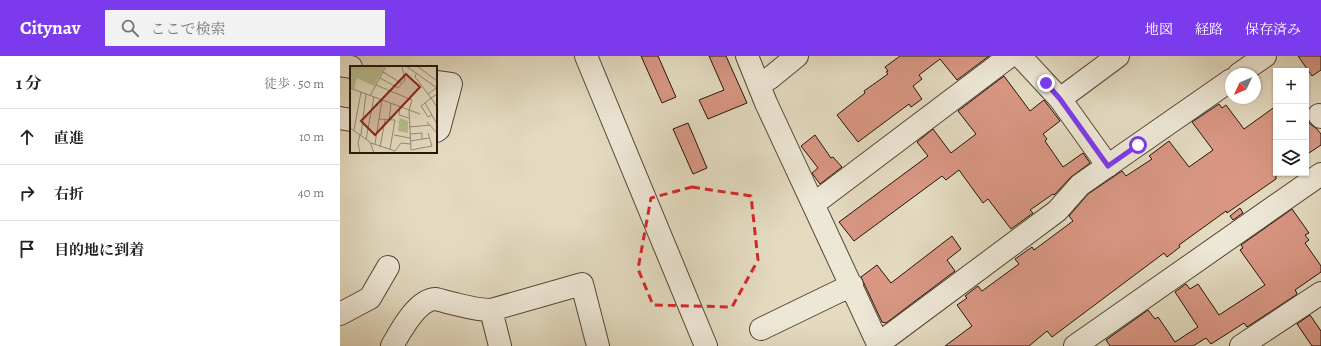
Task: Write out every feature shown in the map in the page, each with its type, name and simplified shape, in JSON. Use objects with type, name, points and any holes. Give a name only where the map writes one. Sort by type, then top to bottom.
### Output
[{"type":"street","points":[[586,56],[706,346]]},
{"type":"street","points":[[747,56],[766,104],[852,285],[878,344],[1046,220],[1057,211],[1080,185],[1225,84]]},
{"type":"street","points":[[759,84],[770,78],[796,56]]},
{"type":"street","points":[[813,203],[1010,56]]},
{"type":"street","points":[[1020,56],[1060,99],[1108,166]]},
{"type":"street","points":[[1060,99],[1118,56]]},
{"type":"street","points":[[1248,68],[1265,56]]},
{"type":"street","points":[[340,65],[350,67]]},
{"type":"street","points":[[437,82],[451,84],[439,129],[437,130]]},
{"type":"street","points":[[340,118],[350,120]]},
{"type":"street","points":[[1075,346],[1321,174]]},
{"type":"street","points":[[340,314],[370,298],[388,267]]},
{"type":"street","points":[[392,346],[404,325],[414,313],[427,302],[434,299],[480,310],[491,310],[582,284],[598,346]]},
{"type":"street","points":[[761,329],[852,285]]},
{"type":"street","points":[[1241,346],[1321,293]]},
{"type":"street","points":[[491,310],[500,346]]},
{"type":"highlighted area","points":[[692,187],[751,196],[758,260],[732,307],[653,305],[638,269],[651,198]]},
{"type":"building","points":[[641,56],[658,56],[676,97],[662,103]]},
{"type":"building","points":[[709,56],[726,56],[747,103],[708,119],[699,100],[724,90]]},
{"type":"building","points":[[900,56],[989,56],[957,80],[940,59],[919,75],[922,79],[913,86],[922,99],[911,107],[909,104],[858,142],[837,115],[865,93],[864,91],[888,74],[885,67]]},
{"type":"building","points":[[1298,56],[1321,56],[1321,70],[1312,76],[1309,72],[1309,68],[1306,68]]},
{"type":"building","points":[[1004,76],[1030,111],[1044,100],[1060,121],[1043,134],[1047,139],[1045,141],[1063,167],[1083,153],[1090,163],[1071,177],[1054,195],[1053,194],[1030,210],[1033,213],[1011,229],[988,199],[983,203],[959,170],[946,180],[942,176],[854,241],[839,222],[928,156],[917,142],[933,129],[951,153],[976,134],[958,111]]},
{"type":"building","points":[[1219,104],[1222,108],[1226,105],[1244,129],[1273,108],[1273,176],[1276,176],[1276,179],[1227,213],[1226,211],[1179,245],[1180,247],[1167,257],[1164,253],[1052,337],[1047,331],[1029,346],[945,346],[972,326],[957,305],[967,298],[965,296],[978,286],[982,291],[1019,264],[1015,259],[1032,247],[1034,250],[1073,221],[1069,216],[1088,194],[1122,171],[1126,176],[1152,159],[1149,156],[1169,141],[1189,167],[1213,150],[1192,122]]},
{"type":"building","points":[[1309,122],[1321,134],[1321,145],[1309,153]]},
{"type":"building","points":[[688,123],[707,168],[693,174],[673,129]]},
{"type":"building","points":[[815,135],[831,158],[833,157],[842,167],[820,184],[812,173],[818,168],[801,146]]},
{"type":"building","points":[[1240,208],[1243,213],[1233,220],[1230,216]]},
{"type":"building","points":[[1292,209],[1309,233],[1305,235],[1309,240],[1305,243],[1321,266],[1321,272],[1295,290],[1297,293],[1296,295],[1247,327],[1244,323],[1211,344],[1206,338],[1193,346],[1110,346],[1106,340],[1148,310],[1155,319],[1158,317],[1175,342],[1198,327],[1175,292],[1186,284],[1190,289],[1198,284],[1219,315],[1265,285],[1240,250],[1243,248],[1241,245]]},
{"type":"building","points":[[952,236],[961,249],[947,260],[955,271],[886,323],[882,322],[861,277],[877,265],[891,283]]},
{"type":"building","points":[[1310,315],[1321,331],[1321,346],[1312,346],[1297,324]]},
{"type":"route","points":[[1046,83],[1060,99],[1108,166],[1138,145]]}]
